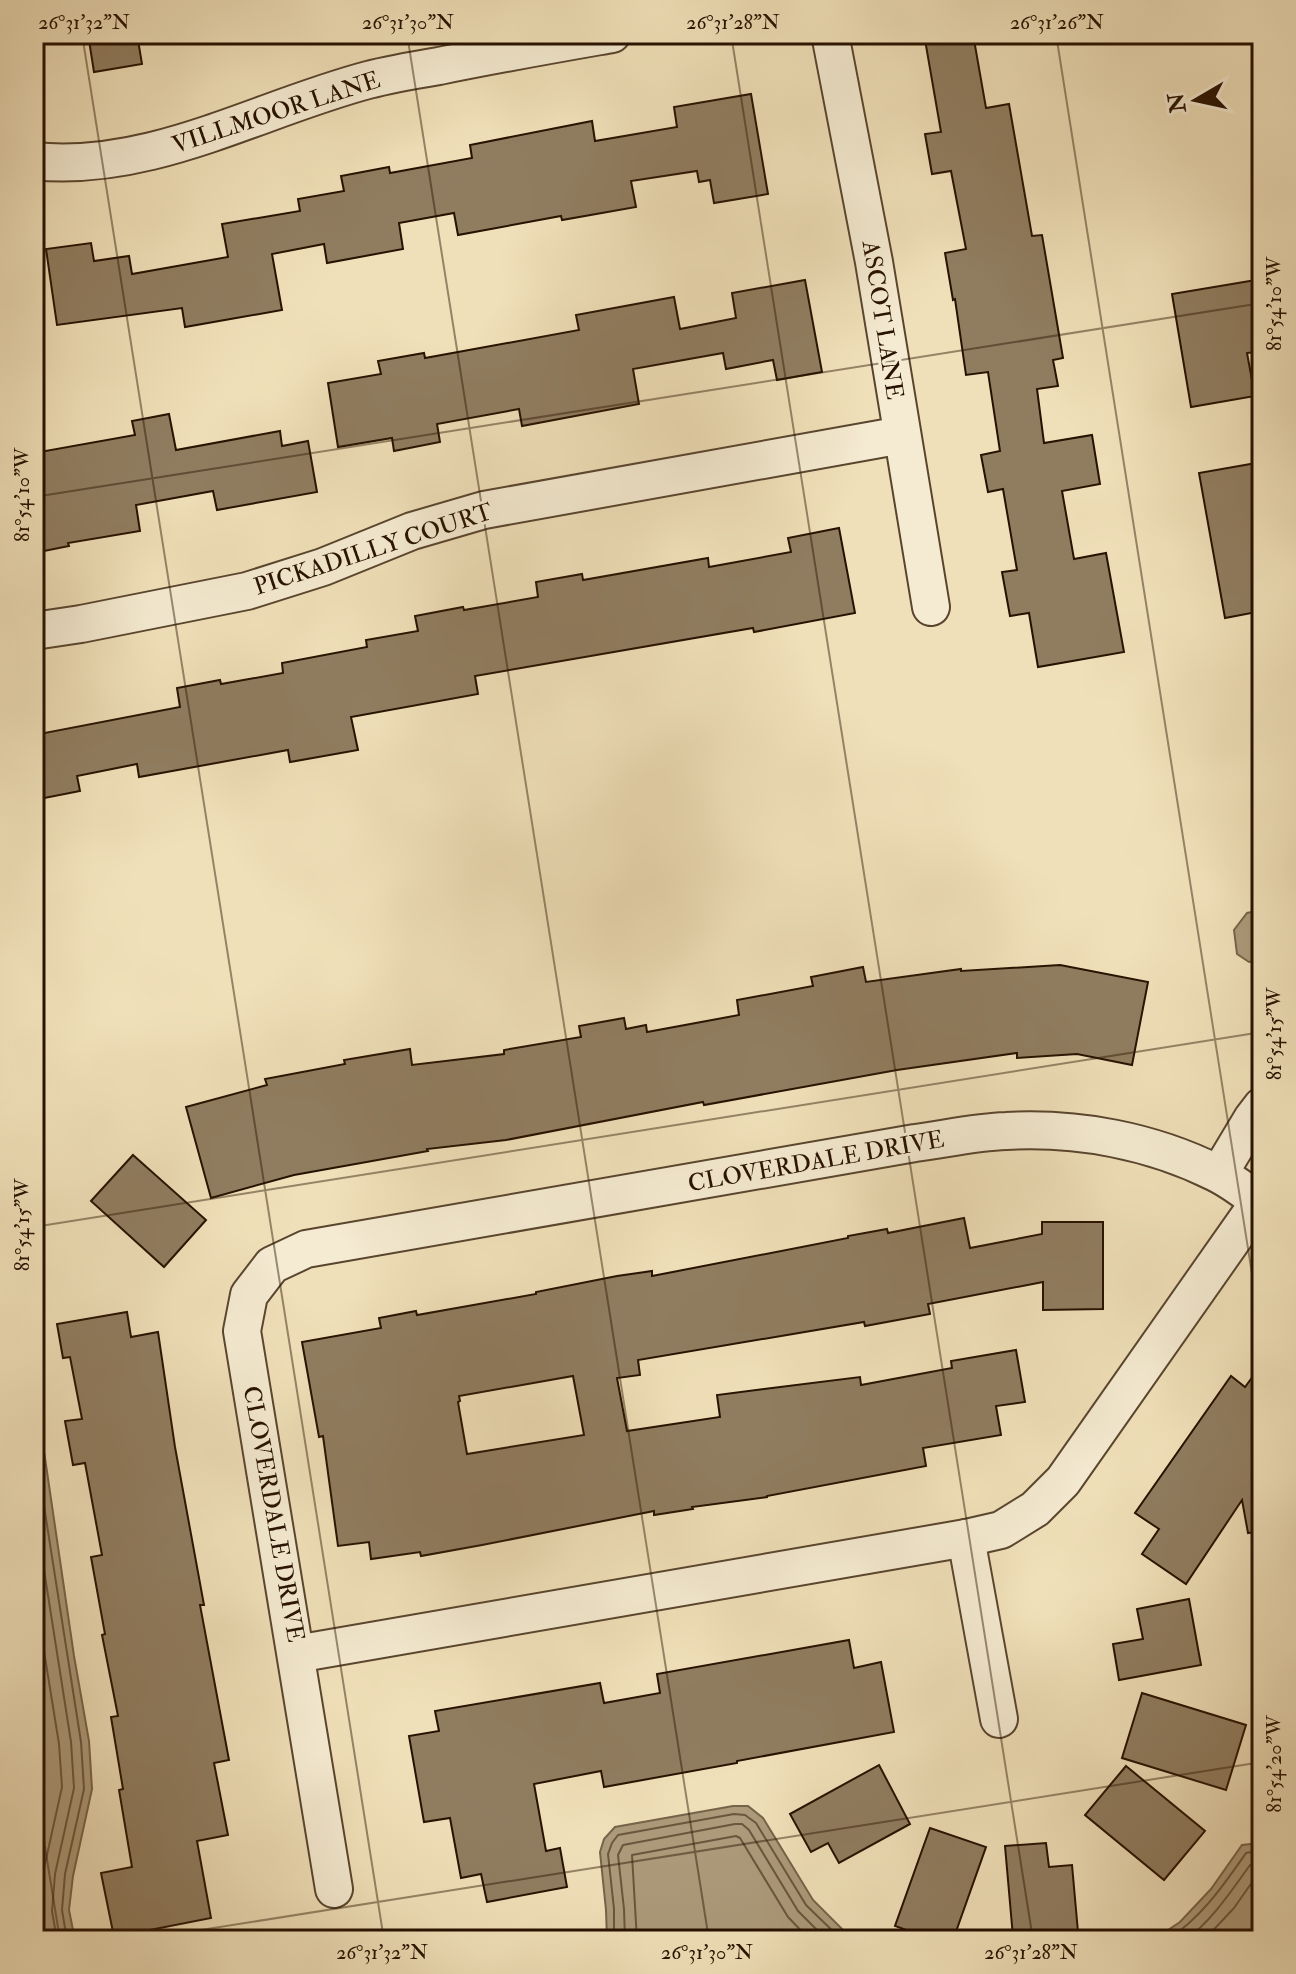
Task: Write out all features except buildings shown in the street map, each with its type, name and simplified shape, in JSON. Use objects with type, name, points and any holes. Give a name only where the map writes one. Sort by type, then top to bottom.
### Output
[{"type":"street","name":"VILLMOOR LANE","points":[[34,161],[87,161],[130,156],[171,146],[370,79],[612,34]]},
{"type":"street","name":"ASCOT LANE","points":[[830,34],[874,262],[931,607]]},
{"type":"street","name":"PICKADILLY COURT","points":[[34,631],[247,591],[323,567],[412,531],[484,510],[902,435]]},
{"type":"street","points":[[1219,1174],[1262,1106]]},
{"type":"street","name":"CLOVERDALE DRIVE","points":[[1051,1130],[1134,1143],[1178,1156],[1219,1174],[1260,1203],[1063,1481],[1035,1509],[1001,1530],[296,1654],[242,1331],[249,1295],[272,1265],[306,1249],[915,1143],[1004,1131],[1051,1130]]},
{"type":"street","points":[[966,1538],[999,1719]]},
{"type":"street","points":[[296,1654],[334,1889]]},
{"type":"water","points":[[1262,910],[1262,960],[1249,962],[1237,954],[1234,930],[1247,913]]},
{"type":"water","points":[[34,1397],[89,1741],[92,1789],[73,1876],[69,1910],[75,1940],[34,1940]]},
{"type":"water","points":[[748,1806],[763,1818],[813,1900],[846,1933],[859,1940],[607,1940],[600,1852],[604,1839],[615,1827]]},
{"type":"water","points":[[1242,1845],[1258,1846],[1262,1862],[1262,1940],[1153,1940],[1180,1922],[1211,1889]]}]
